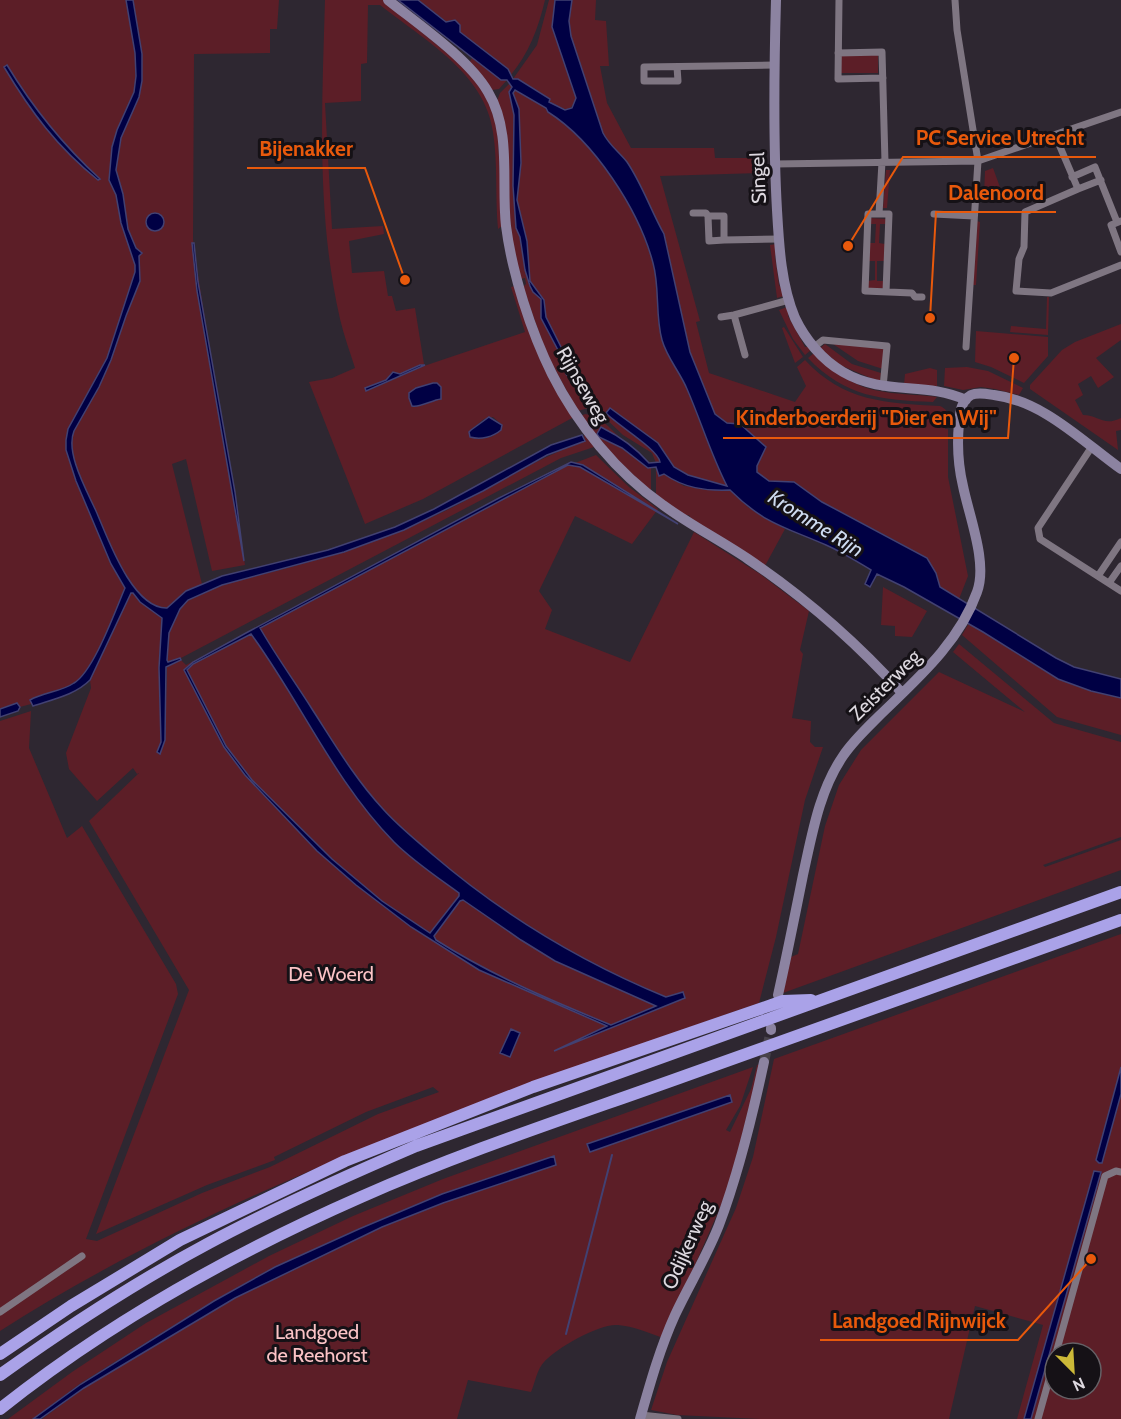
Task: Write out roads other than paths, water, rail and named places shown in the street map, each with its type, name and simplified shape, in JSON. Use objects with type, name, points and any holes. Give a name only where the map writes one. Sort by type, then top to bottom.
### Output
[{"type":"highway","points":[[0,1375],[68,1327],[154,1274],[258,1218],[416,1146],[1121,892]]},
{"type":"highway","points":[[0,1409],[100,1338],[159,1301],[234,1259],[361,1197],[546,1125],[1121,920]]},
{"type":"highway","points":[[0,1354],[126,1272],[180,1240],[345,1161],[533,1087],[763,1008],[781,998],[821,999]]},
{"type":"street","name":"Rijnseweg","points":[[388,0],[471,70],[491,97],[503,136],[506,225],[518,281],[549,366],[567,401],[590,433],[615,463],[652,498],[747,558],[778,581],[861,649],[902,693]]},
{"type":"street","name":"Singel","points":[[776,0],[775,164],[779,239],[789,300],[798,324],[814,347],[844,373],[883,387],[946,392],[966,400],[974,394],[984,393],[1008,397],[1028,404],[1055,420],[1121,469]]},
{"type":"street","points":[[839,0],[838,79],[882,78]]},
{"type":"street","points":[[955,0],[960,53],[978,161],[966,347]]},
{"type":"street","points":[[838,53],[882,52],[884,162],[879,214]]},
{"type":"street","points":[[677,67],[678,81],[644,81],[644,67],[774,66]]},
{"type":"street","points":[[775,164],[978,161],[1121,112]]},
{"type":"street","points":[[1055,135],[1078,189]]},
{"type":"street","points":[[1072,177],[1095,167],[1119,221],[1111,225],[1121,252]]},
{"type":"street","points":[[1101,180],[1026,212],[1024,247],[1019,259],[1016,291],[1049,294],[1121,265]]},
{"type":"street","points":[[693,213],[724,216],[724,240]]},
{"type":"street","points":[[886,292],[889,214],[868,214],[865,291],[886,292],[912,293],[915,297],[922,297]]},
{"type":"street","points":[[934,214],[974,216]]},
{"type":"street","points":[[708,216],[709,241],[779,239]]},
{"type":"street","points":[[721,317],[789,300]]},
{"type":"street","points":[[734,315],[746,355]]},
{"type":"street","points":[[814,347],[823,340],[887,346],[883,387]]},
{"type":"street","name":"Zeisterweg","points":[[781,998],[811,836],[823,794],[833,773],[850,746],[940,655],[978,590],[981,573],[962,483],[957,438],[960,412],[966,400]]},
{"type":"street","points":[[1091,447],[1038,528],[1040,539],[1121,591]]},
{"type":"street","points":[[1098,576],[1121,542]]},
{"type":"street","points":[[1109,583],[1121,566]]},
{"type":"street","name":"Odijkerweg","points":[[641,1417],[650,1383],[674,1318],[722,1216],[748,1139],[764,1062]]},
{"type":"street","points":[[1059,1341],[1105,1176],[1116,1171],[1121,1172]]},
{"type":"street","points":[[0,1312],[82,1256]]},
{"type":"street","points":[[1038,1419],[1043,1401]]},
{"type":"street","points":[[641,1417],[678,1419]]},
{"type":"water","points":[[126,0],[133,0],[142,54],[142,81],[139,97],[121,138],[116,170],[123,194],[128,229],[136,248],[142,253],[139,256],[140,281],[111,360],[99,387],[74,431],[72,450],[78,472],[114,553],[122,569],[143,597],[154,605],[167,608],[186,591],[222,576],[328,550],[395,527],[434,509],[551,445],[582,435],[585,441],[547,455],[483,491],[404,530],[344,552],[222,585],[188,600],[180,609],[169,633],[167,660],[168,662],[180,658],[181,660],[166,667],[165,740],[160,754],[157,752],[161,742],[159,668],[162,618],[140,602],[133,593],[90,680],[71,693],[56,699],[33,706],[30,700],[69,686],[82,676],[103,640],[125,588],[111,564],[76,481],[66,450],[66,440],[68,429],[107,358],[135,272],[135,265],[121,223],[116,195],[109,180],[112,147],[134,92],[136,76],[135,53]]},
{"type":"water","name":"Kromme Rijn","points":[[398,0],[418,0],[446,22],[455,20],[460,25],[460,32],[508,69],[513,79],[518,79],[550,99],[549,102],[565,110],[572,108],[576,98],[552,27],[555,0],[572,0],[569,21],[571,36],[603,133],[632,170],[664,234],[690,352],[715,414],[727,423],[740,424],[766,447],[757,466],[757,472],[769,481],[794,482],[822,502],[927,558],[936,573],[940,587],[1056,658],[1074,667],[1121,679],[1121,698],[1091,691],[1058,679],[983,632],[877,574],[870,587],[865,584],[871,570],[832,548],[765,518],[730,490],[695,488],[679,483],[664,474],[659,476],[656,467],[648,468],[622,448],[599,437],[597,434],[601,427],[639,452],[649,463],[660,462],[645,444],[606,413],[610,408],[658,443],[674,467],[688,475],[727,486],[687,389],[664,347],[660,331],[653,263],[637,221],[612,178],[582,140],[546,108],[515,90],[513,93],[519,109],[521,163],[517,200],[527,241],[530,281],[544,300],[546,317],[563,351],[564,367],[572,378],[584,383],[591,394],[588,395],[566,374],[559,352],[541,318],[541,299],[533,292],[525,270],[520,237],[516,228],[513,186],[514,115],[509,92],[512,87],[507,80],[501,80]]},
{"type":"water","points":[[7,65],[49,125],[100,179],[98,180],[83,168],[57,142],[24,99],[4,67]]},
{"type":"water","points":[[151,213],[159,213],[164,218],[162,229],[151,231],[146,226],[146,218]]},
{"type":"water","points":[[192,243],[194,243],[198,282],[235,492],[244,561],[197,291]]},
{"type":"water","points":[[425,365],[366,391],[365,388],[386,380],[393,372],[400,374]]},
{"type":"water","points":[[433,383],[441,387],[441,399],[412,406],[409,393],[416,388]]},
{"type":"water","points":[[489,417],[502,425],[501,430],[487,437],[470,437],[469,432]]},
{"type":"water","points":[[571,462],[583,465],[678,524],[580,467],[568,465],[260,628],[363,786],[395,821],[433,855],[487,898],[573,953],[666,997],[683,992],[685,998],[554,1051],[607,1026],[479,970],[411,927],[356,885],[317,851],[245,775],[224,747],[184,670],[193,662],[246,633]],"holes":[[[251,634],[353,793],[373,818],[409,856],[459,893],[430,933],[382,901],[332,859],[252,780],[226,746],[187,670],[193,664]],[[463,900],[555,961],[656,1006],[611,1025],[478,965],[436,940],[434,936]]]},
{"type":"water","points":[[17,703],[20,707],[18,711],[0,717],[0,709]]},
{"type":"water","points":[[511,1029],[520,1033],[510,1057],[500,1053]]},
{"type":"water","points":[[1121,1067],[1121,1094],[1102,1163],[1099,1163],[1096,1160]]},
{"type":"water","points":[[730,1095],[732,1102],[590,1152],[587,1144]]},
{"type":"water","points":[[554,1156],[556,1165],[443,1203],[382,1227],[235,1298],[84,1388],[40,1419],[33,1419],[81,1384],[214,1301],[275,1267],[442,1194]]},
{"type":"water","points":[[1094,1171],[1101,1172],[1053,1341],[1046,1341]]},
{"type":"water","points":[[1043,1352],[1043,1377],[1031,1419],[1024,1419]]},
{"type":"waterway","points":[[566,1334],[612,1155]]},
{"type":"tunnel","points":[[764,1062],[771,1030]]},
{"type":"place","name":"PC Service Utrecht","points":[[848,246]]},
{"type":"place","name":"Bijenakker","points":[[405,280]]},
{"type":"place","name":"Dalenoord","points":[[930,318]]},
{"type":"place","name":"Kinderboerderij \"Dier en Wij\"","points":[[1014,358]]},
{"type":"place","name":"Landgoed Rijnwijck","points":[[1091,1259]]},
{"type":"park label","name":"De Woerd","points":[[331,974]]},
{"type":"park label","name":"Landgoed de Reehorst","points":[[317,1344]]}]
